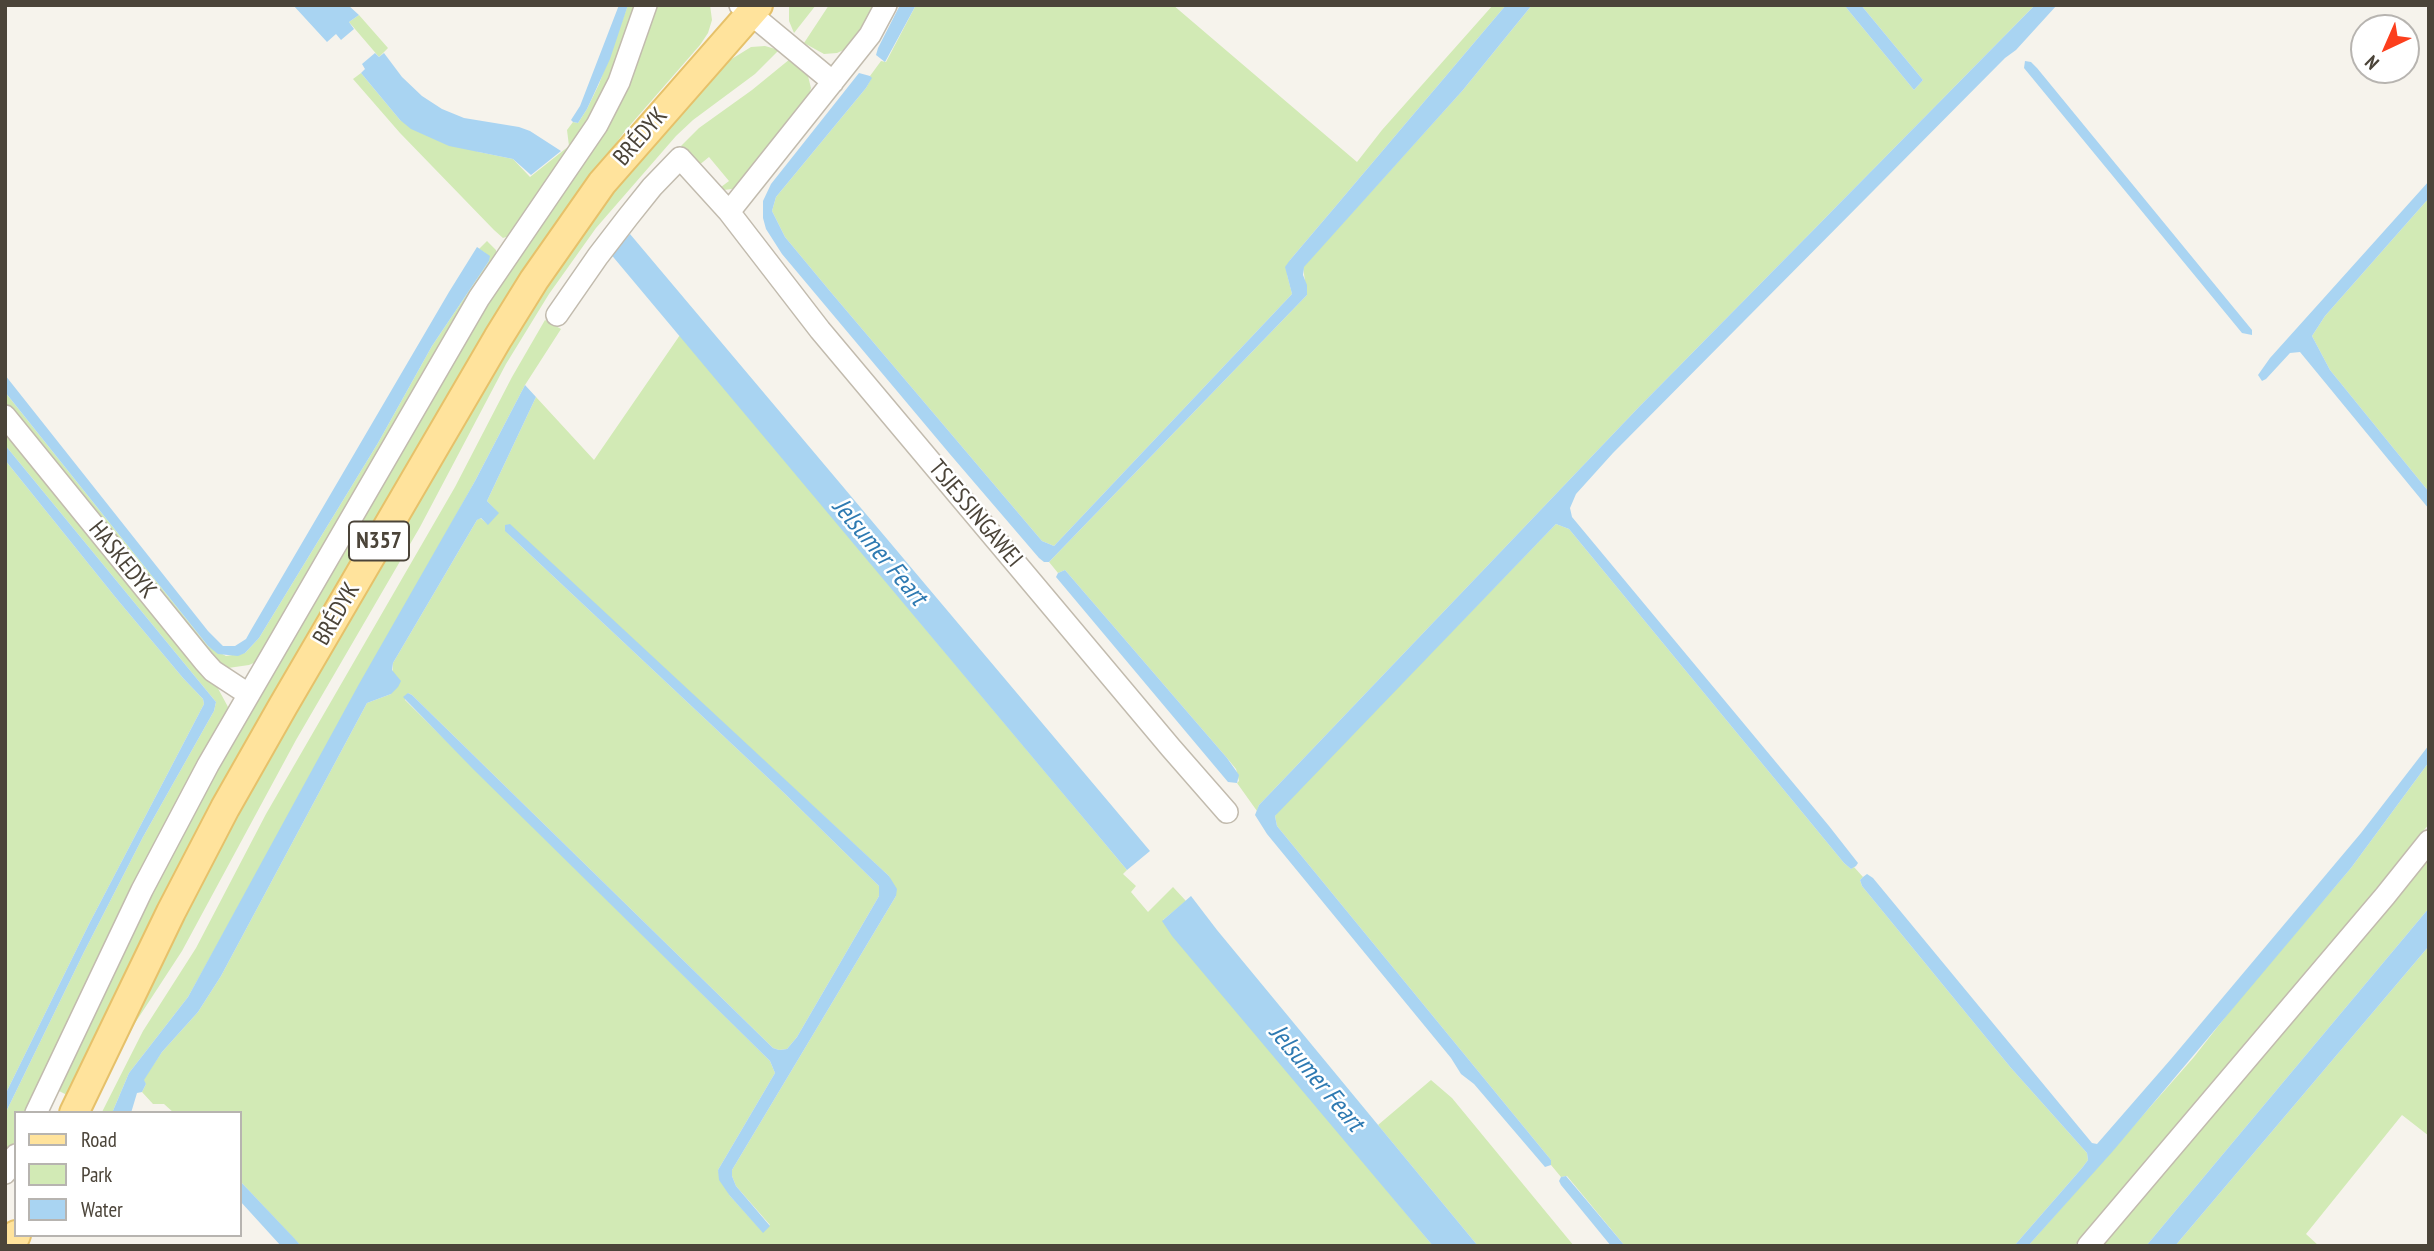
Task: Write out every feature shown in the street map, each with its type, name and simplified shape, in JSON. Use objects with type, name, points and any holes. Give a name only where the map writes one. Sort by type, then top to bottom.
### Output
[{"type":"main road","name":"BRÉDYK","points":[[75,1111],[171,912],[225,808],[498,338],[534,280],[601,183],[750,8]]},
{"type":"street","name":"BRÉDYK","points":[[37,1111],[142,890],[208,765],[479,298],[597,125],[619,82],[646,5]]},
{"type":"street","points":[[729,212],[870,35],[887,5]]},
{"type":"street","points":[[750,8],[833,82]]},
{"type":"street","name":"BRÉDYK","points":[[557,315],[628,217],[680,158]]},
{"type":"street","name":"TSJESSINGAWEI","points":[[680,158],[729,212],[820,330],[1227,812]]},
{"type":"street","name":"HASKEDYK","points":[[5,416],[204,661],[248,694]]},
{"type":"street","points":[[2088,1246],[2429,841]]},
{"type":"green space","points":[[628,5],[639,5],[607,92],[509,236],[503,238],[400,133],[353,79],[361,73],[400,120],[479,152],[513,159],[530,177],[569,146],[567,130],[573,122],[578,123],[587,109]]},
{"type":"green space","points":[[656,5],[710,5],[712,20],[708,33],[625,131],[571,205],[69,1096],[55,1089],[173,844]]},
{"type":"green space","points":[[789,5],[816,5],[794,33],[789,21]]},
{"type":"green space","points":[[829,5],[878,5],[848,48],[837,53],[824,54],[804,43]]},
{"type":"green space","points":[[916,5],[1173,5],[1357,162],[1493,5],[1506,5],[1290,260],[1287,274],[1292,294],[1054,546],[1042,541],[829,290],[785,237],[772,211],[776,197],[866,88],[870,76],[881,61],[886,62]]},
{"type":"green space","points":[[1532,5],[1844,5],[1914,90],[1923,80],[1861,5],[2035,5],[1637,409],[1259,805],[1257,811],[1237,783],[1239,781],[1236,769],[1227,758],[1065,570],[1058,573],[1049,562],[1307,295],[1303,267],[1463,90]]},
{"type":"green space","points":[[359,15],[388,48],[379,57],[349,22]]},
{"type":"green space","points":[[765,46],[779,50],[755,74],[676,136],[596,228],[549,294],[506,364],[420,527],[296,740],[182,951],[135,1023],[106,1079],[207,865],[502,353],[573,243],[621,181],[730,60],[751,47]]},
{"type":"green space","points":[[790,59],[808,76],[811,88],[808,98],[739,188],[724,190],[721,187],[729,181],[709,157],[698,166],[681,146],[699,128]]},
{"type":"green space","points":[[2429,198],[2429,492],[2330,370],[2312,336],[2325,316]]},
{"type":"green space","points":[[487,241],[496,250],[496,258],[256,662],[249,665],[228,668],[219,665],[5,407],[5,392],[208,646],[226,656],[245,653],[259,638],[378,443],[432,346],[489,261],[479,249]]},
{"type":"green space","points":[[545,320],[561,329],[525,385],[475,481],[188,997],[129,1073],[113,1111],[103,1111],[143,1031],[196,948],[266,814],[455,487]]},
{"type":"green space","points":[[680,335],[1127,870],[1123,874],[1136,886],[1131,892],[1148,912],[1173,887],[1186,901],[1163,920],[1433,1246],[301,1246],[242,1183],[242,1111],[172,1111],[164,1104],[153,1104],[142,1092],[146,1084],[143,1080],[162,1052],[198,1012],[221,976],[367,703],[391,694],[393,663],[477,520],[480,518],[488,524],[498,513],[487,501],[536,397],[594,460]],"holes":[[[505,531],[889,876],[896,896],[732,1170],[736,1186],[770,1225],[763,1232],[730,1196],[718,1170],[775,1073],[770,1061],[405,700],[408,693],[412,695],[773,1048],[787,1049],[797,1037],[879,896],[879,886]]]},
{"type":"green space","points":[[5,426],[214,681],[228,707],[226,717],[29,1111],[14,1111],[14,1143],[5,1159],[5,1114],[84,952],[143,837],[214,711],[216,702],[5,445]]},
{"type":"green space","points":[[5,460],[116,598],[203,699],[204,704],[89,924],[5,1095]]},
{"type":"green space","points":[[1556,524],[1569,529],[1844,863],[1851,869],[1854,867],[1863,877],[1860,880],[1862,886],[2011,1068],[2087,1153],[2088,1160],[2082,1168],[2014,1246],[1625,1246],[1567,1176],[1561,1177],[1551,1165],[1551,1160],[1277,826],[1275,816],[1281,807]]},
{"type":"green space","points":[[2429,762],[2429,824],[2364,905],[2074,1246],[2028,1246],[2194,1057],[2241,997],[2351,868]]},
{"type":"green space","points":[[2429,858],[2429,908],[2146,1246],[2101,1246]]},
{"type":"green space","points":[[2429,946],[2429,1136],[2402,1115],[2306,1234],[2319,1246],[2175,1246]]},
{"type":"green space","points":[[1431,1080],[1452,1098],[1574,1246],[1478,1246],[1378,1125]]},
{"type":"water","points":[[293,5],[348,5],[359,15],[349,22],[354,29],[341,40],[336,34],[327,42]]},
{"type":"water","points":[[619,5],[628,5],[610,59],[587,109],[578,123],[573,122],[571,120],[580,106]]},
{"type":"water","points":[[900,5],[916,5],[885,62],[876,55]]},
{"type":"water","points":[[1506,5],[1532,5],[1463,90],[1304,267],[1307,295],[1049,562],[1039,558],[949,453],[782,254],[766,229],[763,201],[771,184],[859,73],[870,76],[872,78],[866,88],[776,197],[772,211],[785,237],[829,290],[1042,541],[1054,546],[1292,294],[1285,267],[1290,260]]},
{"type":"water","points":[[1844,5],[1861,5],[1923,80],[1914,90]]},
{"type":"water","points":[[2035,5],[2057,5],[2016,50],[2005,58],[1613,453],[1576,494],[1570,508],[1572,517],[1829,826],[1858,863],[1856,866],[1851,869],[1844,863],[1569,529],[1556,524],[1275,816],[1277,826],[1551,1160],[1551,1165],[1545,1167],[1474,1084],[1461,1074],[1451,1058],[1267,834],[1255,815],[1259,805],[1637,409]]},
{"type":"water","points":[[375,53],[379,57],[384,53],[402,77],[422,96],[442,109],[464,118],[519,127],[561,151],[531,175],[513,159],[449,146],[411,129],[400,120],[361,73],[365,69],[362,64]]},
{"type":"water","points":[[2025,61],[2031,62],[2037,68],[2252,330],[2252,335],[2242,333],[2024,68]]},
{"type":"water","points":[[2429,181],[2429,198],[2325,316],[2312,336],[2330,370],[2429,492],[2429,509],[2300,352],[2290,353],[2266,379],[2262,381],[2258,375],[2270,358]]},
{"type":"water","name":"Jelsumer Feart","points":[[630,234],[1150,851],[1127,870],[609,252]]},
{"type":"water","points":[[477,247],[490,256],[489,261],[432,346],[378,443],[259,638],[245,653],[238,656],[218,654],[208,646],[5,392],[5,375],[208,631],[223,646],[235,646],[246,639]]},
{"type":"water","points":[[525,385],[536,397],[487,501],[499,513],[488,525],[481,518],[477,520],[393,663],[392,670],[401,681],[398,687],[391,694],[367,703],[221,976],[198,1012],[162,1052],[144,1080],[146,1084],[142,1092],[137,1093],[132,1111],[113,1111],[129,1073],[188,997],[359,684],[475,481]]},
{"type":"water","points":[[5,445],[216,702],[214,711],[143,837],[84,952],[5,1114],[5,1095],[89,924],[204,704],[203,699],[116,598],[5,460]]},
{"type":"water","points":[[510,524],[889,876],[897,889],[896,896],[732,1170],[736,1186],[770,1226],[763,1233],[730,1196],[719,1180],[718,1170],[775,1073],[770,1061],[403,697],[408,693],[412,695],[773,1048],[787,1049],[797,1037],[879,896],[879,886],[505,531],[505,525]]},
{"type":"water","points":[[1065,570],[1227,758],[1239,775],[1237,783],[1228,782],[1056,577]]},
{"type":"water","points":[[2429,745],[2429,762],[2351,868],[2113,1151],[2028,1246],[2014,1246],[2082,1168],[2088,1160],[2087,1153],[2011,1068],[1862,886],[1860,880],[1867,874],[1873,878],[2092,1143],[2097,1144],[2361,833]]},
{"type":"water","name":"Jelsumer Feart","points":[[1191,896],[1478,1246],[1433,1246],[1172,936],[1162,921]]},
{"type":"water","points":[[2429,908],[2429,946],[2175,1246],[2146,1246]]},
{"type":"water","points":[[1566,1176],[1625,1246],[1611,1246],[1561,1185],[1561,1177]]},
{"type":"water","points":[[242,1183],[301,1246],[281,1246],[242,1203]]}]
